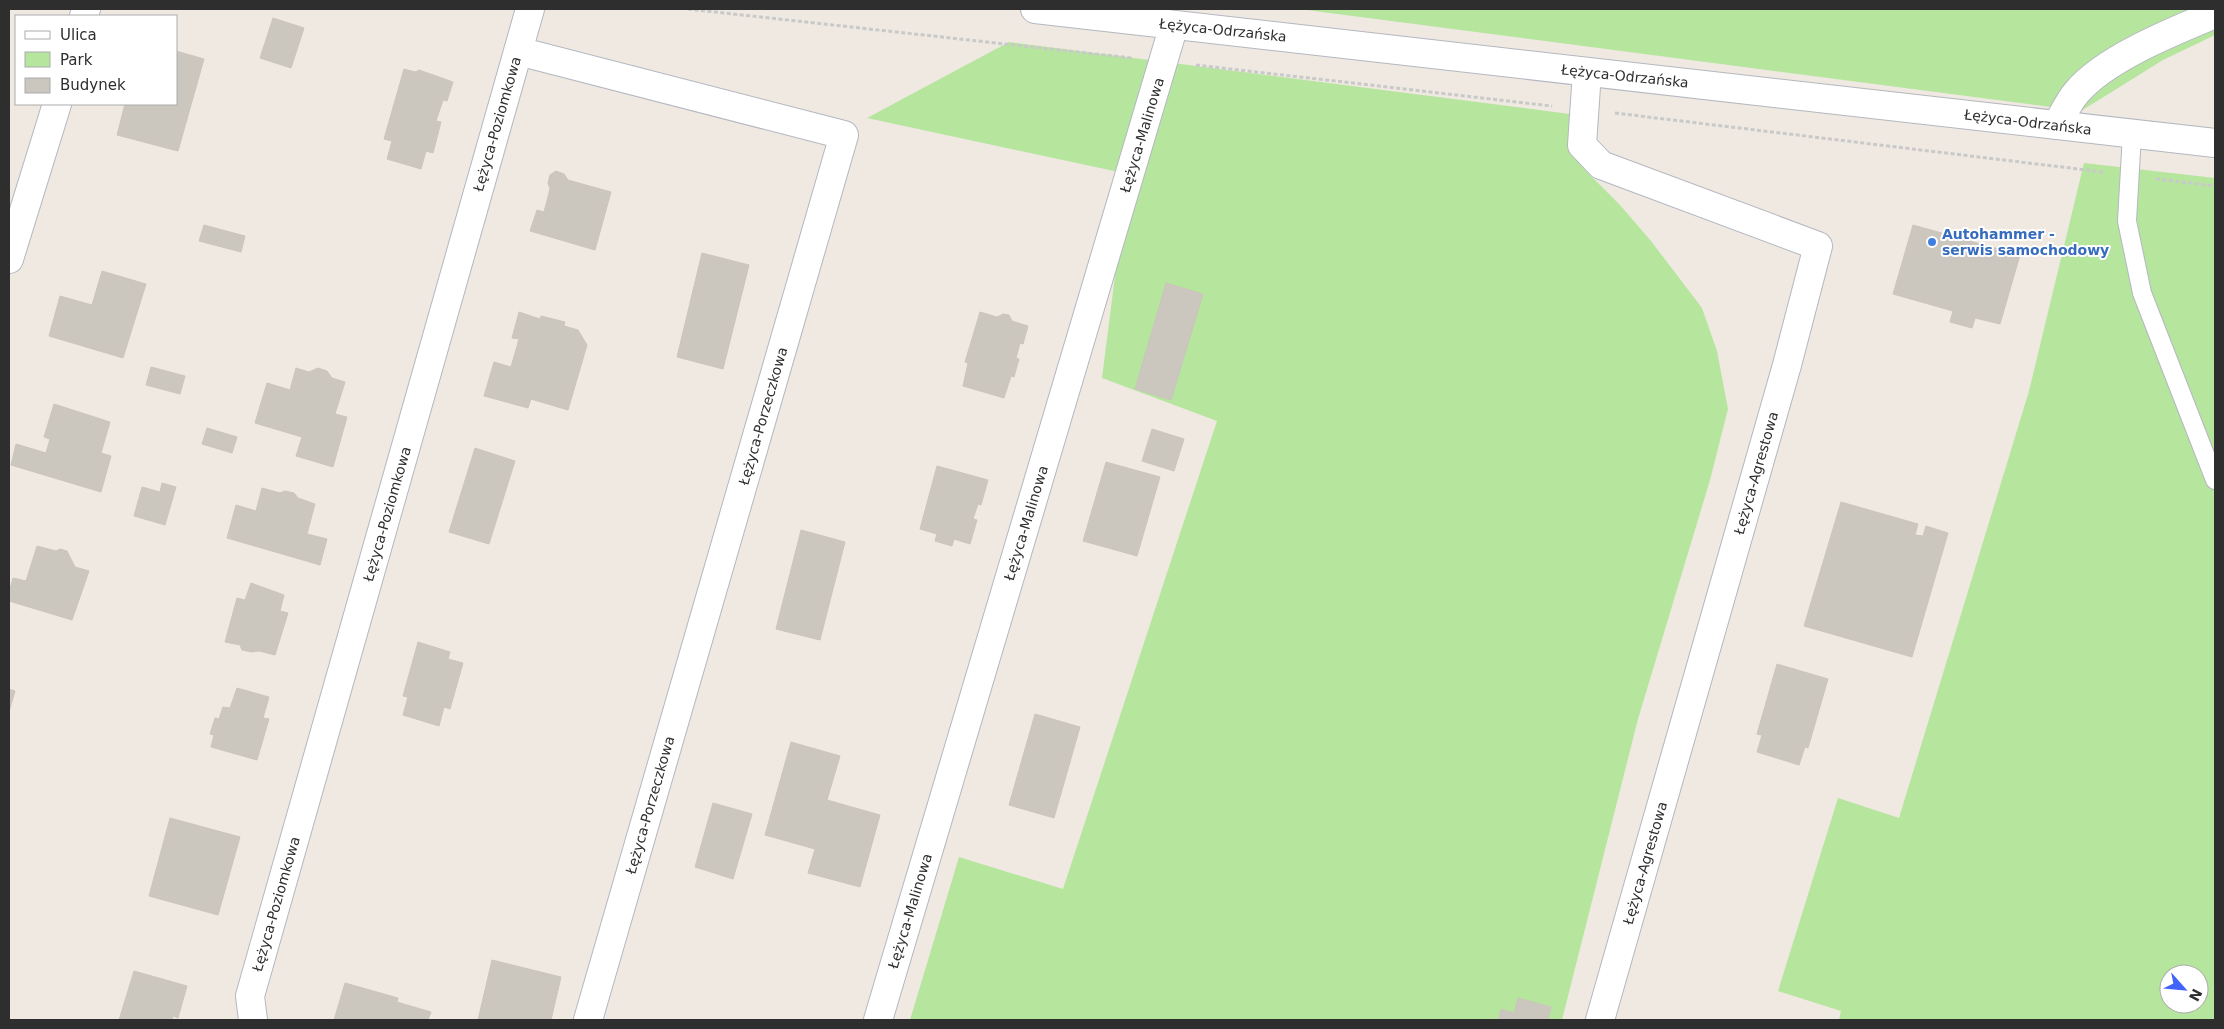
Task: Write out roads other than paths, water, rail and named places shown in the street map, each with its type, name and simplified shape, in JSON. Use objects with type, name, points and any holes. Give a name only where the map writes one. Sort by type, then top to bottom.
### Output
[{"type":"street","name":"Łężyca-Poziomkowa","points":[[253,1020],[250,996],[530,9]]},
{"type":"street","name":"Łężyca-Odrzańska","points":[[1035,9],[2215,143]]},
{"type":"street","points":[[2057,125],[2078,92],[2107,66],[2172,33],[2215,14]]},
{"type":"street","name":"Łężyca-Malinowa","points":[[878,1020],[1174,25]]},
{"type":"street","name":"Łężyca-Porzeczkowa","points":[[518,51],[844,135],[588,1020]]},
{"type":"street","name":"Łężyca-Agrestowa","points":[[1587,72],[1582,145],[1601,165],[1818,246],[1787,366],[1600,1020]]},
{"type":"street","points":[[9,259],[57,105]]},
{"type":"lane","points":[[2132,134],[2127,221],[2142,293],[2215,480]]},
{"type":"place","name":"Autohammer - serwis samochodowy","points":[[1932,242]]}]
